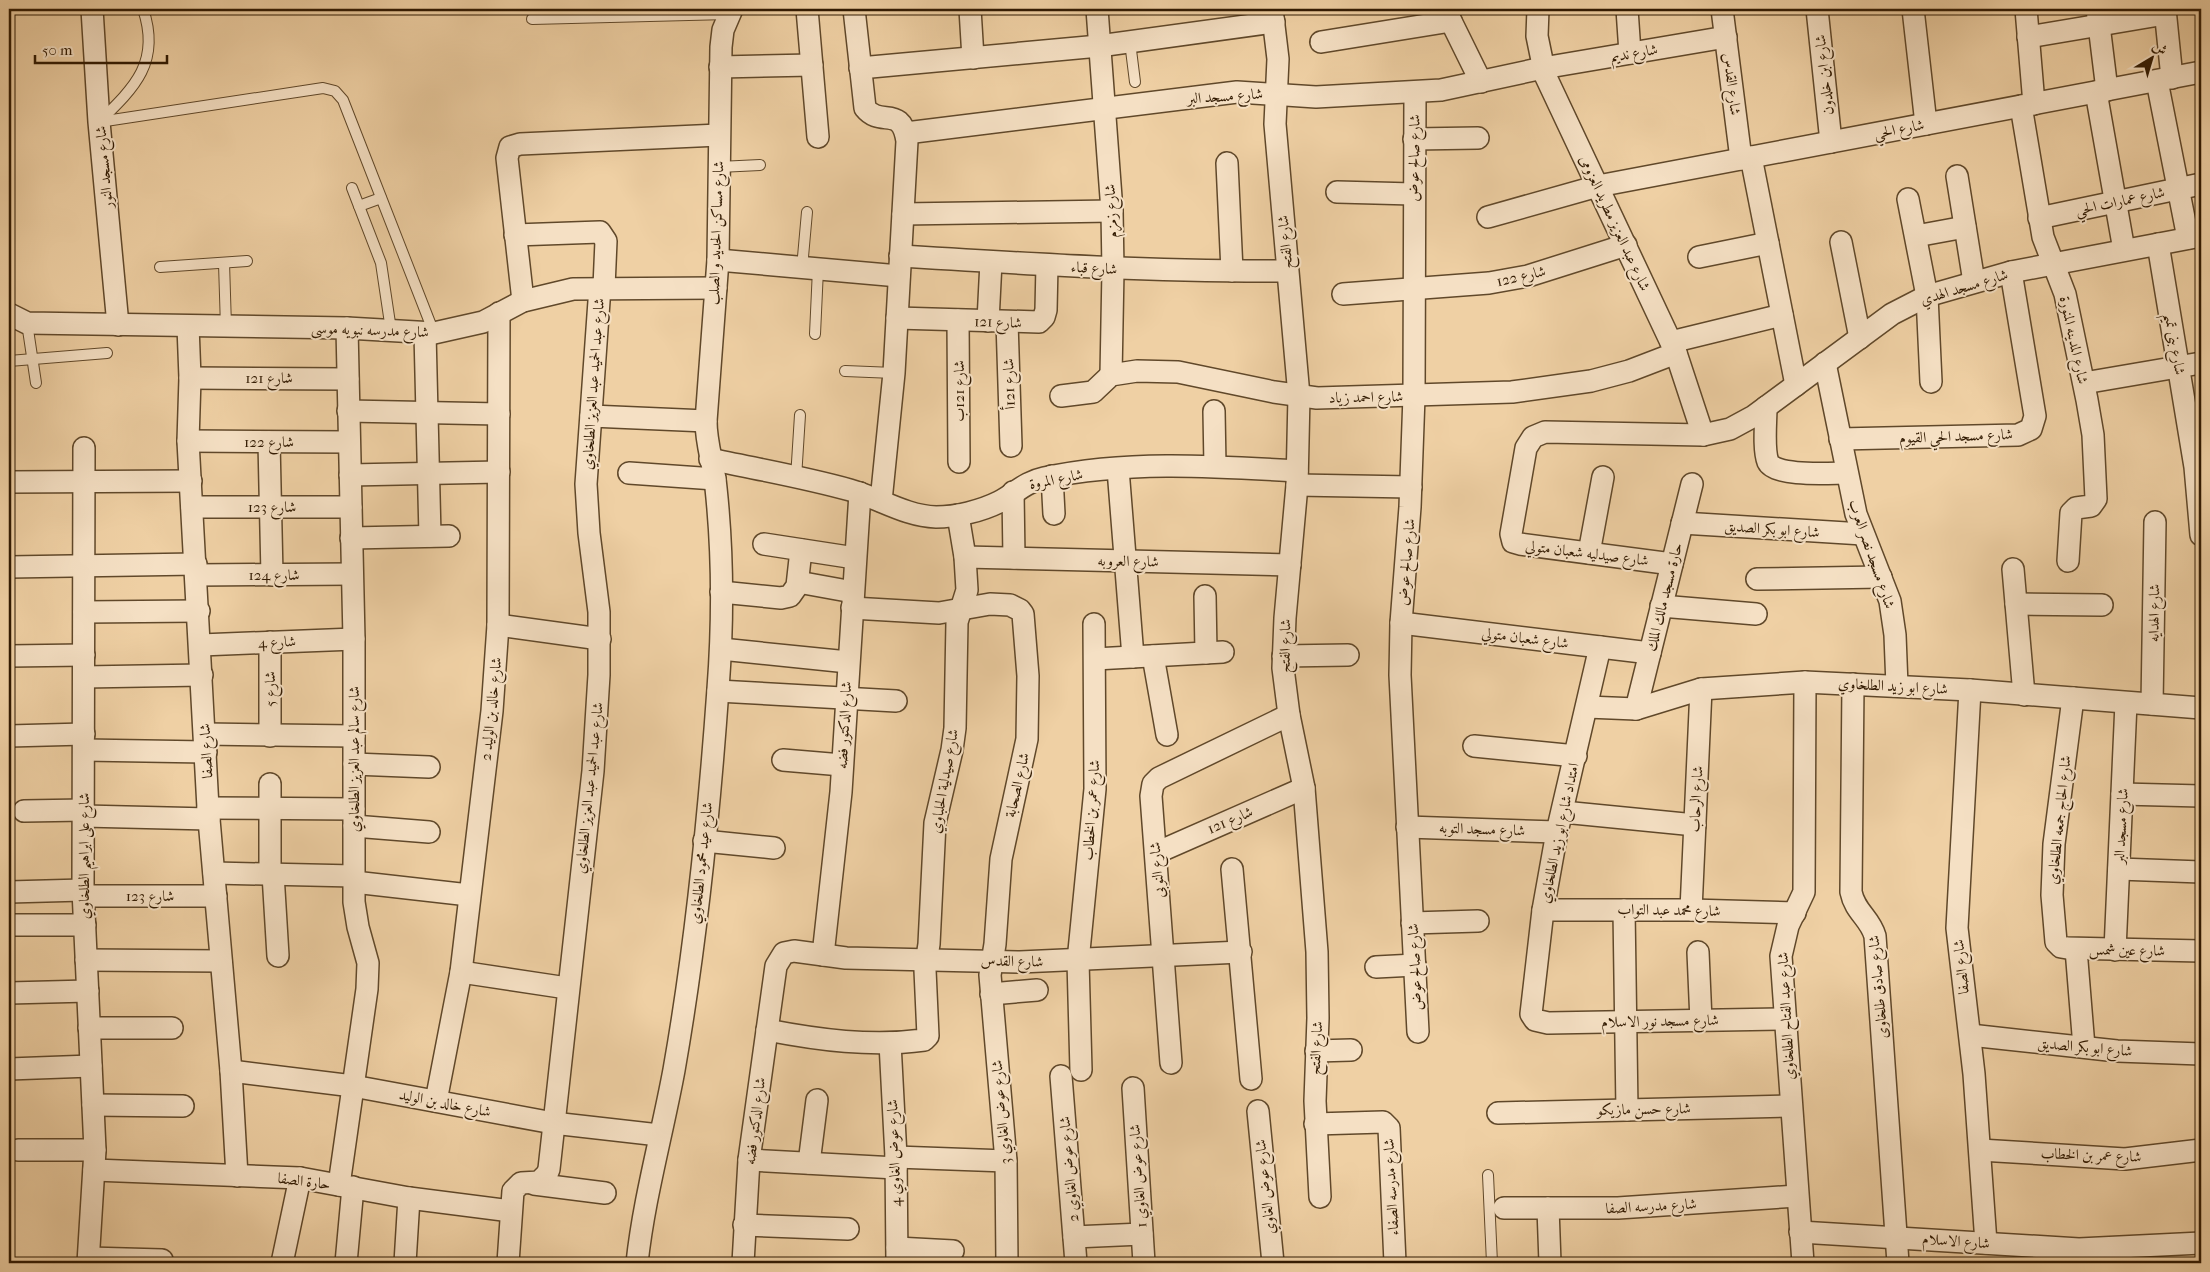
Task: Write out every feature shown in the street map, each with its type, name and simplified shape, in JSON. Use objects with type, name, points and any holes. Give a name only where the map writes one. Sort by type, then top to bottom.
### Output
[{"type":"street","name":"شارع مسجد النور","points":[[92,9],[99,122],[118,325]]},
{"type":"street","points":[[807,9],[818,137]]},
{"type":"street","points":[[854,9],[865,108],[876,117],[892,117],[898,120],[906,133],[907,152],[894,373],[881,501]]},
{"type":"street","points":[[970,9],[973,58]]},
{"type":"street","name":"شارع زمزم","points":[[1097,9],[1112,211],[1114,270],[1111,375]]},
{"type":"street","name":"شارع عبد العزيز مطريد العزومى","points":[[1538,9],[1537,36],[1543,68],[1552,93],[1674,348],[1703,435]]},
{"type":"street","points":[[1627,9],[1630,54]]},
{"type":"street","name":"شارع القدس","points":[[1722,9],[1746,158],[1768,243],[1796,385]]},
{"type":"street","name":"شارع ابن خلدون","points":[[1817,9],[1830,142]]},
{"type":"street","points":[[1913,9],[1926,124]]},
{"type":"street","name":"شارع المدينه المنورة","points":[[2026,9],[2028,37],[2027,105],[2039,218],[2043,236],[2064,294],[2084,383],[2093,435],[2097,497],[2091,506],[2076,508],[2071,512],[2068,562]]},
{"type":"street","name":"شارع مساكن الحديد و الصلب","points":[[710,459],[706,421],[718,260],[720,67],[723,30],[730,12]]},
{"type":"street","points":[[2028,37],[2098,17],[2165,12],[2165,79],[2179,189],[2195,237]]},
{"type":"street","points":[[1321,42],[1448,15],[1481,82]]},
{"type":"street","points":[[860,68],[1100,46],[1273,16]]},
{"type":"street","name":"شارع الفتح","points":[[1273,16],[1278,60],[1275,124],[1299,396],[1297,478],[1283,656],[1289,715],[1304,788],[1317,952],[1315,1124],[1320,1197]]},
{"type":"street","points":[[2098,17],[2101,91],[2124,250]]},
{"type":"street","name":"شارع نديم","points":[[1543,68],[1726,37]]},
{"type":"street","points":[[720,67],[812,64]]},
{"type":"street","name":"شارع مسجد البر","points":[[906,133],[1104,110],[1237,92],[1316,97],[1415,93],[1481,82],[1543,68]]},
{"type":"street","name":"شارع الحي","points":[[1488,216],[1598,186],[2201,72]]},
{"type":"street","name":"شارع صالح عوض","points":[[1415,93],[1413,194],[1414,396],[1411,487],[1401,623],[1400,700],[1418,1032]]},
{"type":"street","points":[[523,301],[507,158],[508,150],[513,145],[720,134]]},
{"type":"street","points":[[1414,139],[1478,138]]},
{"type":"street","points":[[1227,163],[1232,271]]},
{"type":"street","points":[[1957,176],[1974,282]]},
{"type":"street","name":"شارع عمارات الحي","points":[[2039,218],[2201,184]]},
{"type":"street","points":[[1337,192],[1413,194]]},
{"type":"street","points":[[1908,199],[1927,296],[1931,382]]},
{"type":"street","points":[[903,214],[1112,211]]},
{"type":"street","points":[[1916,236],[1965,227]]},
{"type":"street","name":"شارع عبد الحميد عبد العزيز الطلخاوي","points":[[508,1263],[511,1211],[515,1187],[521,1183],[534,1184],[544,1179],[549,1169],[593,771],[600,639],[586,508],[591,416],[606,241],[600,232],[516,235]]},
{"type":"street","name":"شارع مسجد الهدي","points":[[1703,435],[1730,429],[1742,424],[1892,314],[1927,296],[2011,272],[2195,237]]},
{"type":"street","points":[[1841,242],[1860,338]]},
{"type":"street","points":[[1699,257],[1768,243]]},
{"type":"street","name":"شارع بنى تميم","points":[[2158,244],[2196,467],[2201,534]]},
{"type":"street","name":"شارع 122","points":[[1343,294],[1489,283],[1528,276],[1626,246]]},
{"type":"street","name":"شارع قباء","points":[[718,260],[810,269],[991,262],[1114,270],[1287,271]]},
{"type":"street","name":"شارع 121أ","points":[[991,262],[1011,446]]},
{"type":"street","name":"شارع 121","points":[[897,318],[1036,323],[1042,320],[1046,310],[1047,265]]},
{"type":"street","name":"شارع مسجد الحي القيوم","points":[[1840,439],[2018,434],[2031,429],[2034,416],[2011,272]]},
{"type":"street","name":"شارع مدرسه نبويه موسى","points":[[17,318],[118,325],[347,328],[429,333],[483,322],[523,301],[574,289],[602,287],[716,288]]},
{"type":"street","name":"شارع خالد بن الوليد 2","points":[[436,1101],[460,972],[492,711],[498,625],[499,313]]},
{"type":"street","name":"شارع احمد زياد","points":[[1111,375],[1137,371],[1178,372],[1299,396],[1335,399],[1512,392],[1552,388],[1629,371],[1674,348],[1782,315]]},
{"type":"street","name":"شارع 121ب","points":[[958,320],[959,462]]},
{"type":"street","name":"شارع الصفا","points":[[188,326],[190,378],[188,441],[209,813],[231,1071],[237,1176]]},
{"type":"street","name":"شارع سالم عبد العزيز الطلخاوي","points":[[346,1263],[346,1186],[353,1086],[368,989],[368,963],[358,927],[354,902],[354,639],[347,328]]},
{"type":"street","points":[[352,538],[440,536],[428,474],[429,333]]},
{"type":"street","points":[[2084,383],[2201,363]]},
{"type":"street","name":"شارع مسجد نصر العرب","points":[[1825,364],[1846,474],[1863,534],[1881,577],[1893,618],[1897,686]]},
{"type":"street","points":[[1061,396],[1094,392],[1111,375]]},
{"type":"street","name":"شارع 121","points":[[190,378],[348,379]]},
{"type":"street","points":[[1766,407],[1766,454],[1774,468],[1784,471],[1846,474]]},
{"type":"street","points":[[348,411],[499,414]]},
{"type":"street","points":[[1214,411],[1214,466]]},
{"type":"street","points":[[591,416],[706,421]]},
{"type":"street","name":"شارع صيدليه شعبان متولي","points":[[1672,564],[1513,542],[1511,534],[1526,448],[1533,437],[1538,434],[1552,432],[1703,435]]},
{"type":"street","name":"شارع 122","points":[[188,441],[349,442]]},
{"type":"street","points":[[269,442],[272,575]]},
{"type":"street","name":"شارع على ابراهيم الطلخاوي","points":[[84,448],[84,925],[95,1160],[89,1261]]},
{"type":"street","name":"شارع المروة","points":[[710,459],[860,493],[923,516],[958,515],[997,503],[1022,485],[1052,476],[1118,469],[1214,466],[1297,478],[1411,487]]},
{"type":"street","name":"شارع عيد محمود الطلخاوي","points":[[637,1263],[644,1210],[673,1072],[686,994],[704,841],[718,692],[721,592],[715,479],[710,459]]},
{"type":"street","points":[[1118,469],[1125,561],[1143,657],[1167,735]]},
{"type":"street","points":[[350,475],[499,472]]},
{"type":"street","points":[[630,473],[715,479]]},
{"type":"street","points":[[1052,476],[1054,514]]},
{"type":"street","points":[[1589,553],[1603,476]]},
{"type":"street","points":[[9,482],[191,481]]},
{"type":"street","name":"حارة مسجد مالك الملك","points":[[1636,709],[1692,484]]},
{"type":"street","points":[[1013,492],[1014,558]]},
{"type":"street","name":"شارع الدكتور فضه","points":[[822,955],[842,765],[860,493]]},
{"type":"street","name":"شارع 123","points":[[192,507],[351,507]]},
{"type":"street","name":"شارع صيدلية الحلباوي","points":[[890,1043],[924,1040],[928,1036],[925,970],[929,944],[935,824],[954,728],[957,622],[967,590],[965,557],[958,515]]},
{"type":"street","name":"شارع الهدايه","points":[[2152,704],[2155,522]]},
{"type":"street","name":"شارع ابو بكر الصديق","points":[[1682,523],[1863,534]]},
{"type":"street","points":[[764,544],[855,558]]},
{"type":"street","points":[[721,592],[786,598],[796,590],[801,550]]},
{"type":"street","name":"شارع العروبه","points":[[965,557],[1290,565]]},
{"type":"street","points":[[9,567],[84,567]]},
{"type":"street","name":"شارع 124","points":[[84,567],[196,570],[272,575],[352,574]]},
{"type":"street","points":[[2014,569],[2024,695]]},
{"type":"street","points":[[1757,579],[1881,577]]},
{"type":"street","points":[[798,582],[852,600],[931,613],[947,613],[962,608]]},
{"type":"street","points":[[1095,659],[1214,652],[1205,596]]},
{"type":"street","name":"شارع الصحابة","points":[[962,608],[990,604],[1010,604],[1020,610],[1025,626],[1028,676],[1027,731],[1022,770],[1001,859],[993,962]]},
{"type":"street","points":[[2016,604],[2102,605]]},
{"type":"street","points":[[1662,606],[1756,614]]},
{"type":"street","points":[[84,612],[199,611]]},
{"type":"street","name":"شارع شعبان متولي","points":[[1401,623],[1650,653]]},
{"type":"street","name":"شارع عمر بن الخطاب","points":[[1082,1070],[1078,961],[1095,789],[1094,624]]},
{"type":"street","points":[[498,625],[600,639]]},
{"type":"street","name":"شارع 4","points":[[201,645],[354,639]]},
{"type":"street","name":"شارع 5","points":[[270,642],[270,736]]},
{"type":"street","name":"امتداد شارع ابو زيد الطلخاوي","points":[[1535,1020],[1530,1008],[1543,910],[1560,822],[1600,647]]},
{"type":"street","points":[[720,649],[848,662]]},
{"type":"street","points":[[9,656],[84,655]]},
{"type":"street","points":[[1283,656],[1348,655]]},
{"type":"street","points":[[84,677],[202,675]]},
{"type":"street","name":"شارع ابو زيد الطلخاوي","points":[[1587,707],[1636,709],[1701,689],[1805,682],[1970,690],[2201,708]]},
{"type":"street","name":"شارع عبد الفتاح الطلخاوي","points":[[1803,1263],[1784,1019],[1781,956],[1783,941],[1804,892],[1805,881],[1805,682]]},
{"type":"street","name":"شارع صادق طلخاوى","points":[[1852,684],[1851,892],[1856,908],[1868,921],[1875,936],[1898,1263]]},
{"type":"street","name":"شارع الرحاب","points":[[1691,910],[1701,689]]},
{"type":"street","name":"شارع الصفا","points":[[1970,690],[1957,928],[1970,1035],[1986,1242]]},
{"type":"street","points":[[718,692],[896,701]]},
{"type":"street","name":"شارع الحاج جمعه الطلخاوي","points":[[2073,698],[2054,844],[2052,895],[2066,945],[2084,1047]]},
{"type":"street","name":"شارع مسجد البر","points":[[2115,950],[2126,703]]},
{"type":"street","name":"شارع النوبى","points":[[1171,1063],[1151,796],[1153,784],[1160,778],[1289,715]]},
{"type":"street","points":[[9,736],[84,742],[205,743],[270,736],[354,736]]},
{"type":"street","points":[[1474,746],[1576,756]]},
{"type":"street","points":[[783,760],[842,765]]},
{"type":"street","points":[[354,764],[429,767]]},
{"type":"street","points":[[270,784],[272,874],[278,956]]},
{"type":"street","name":"شارع 121","points":[[1156,852],[1304,788]]},
{"type":"street","points":[[2122,794],[2201,796]]},
{"type":"street","points":[[24,811],[209,813],[270,809],[354,818],[429,832]]},
{"type":"street","name":"شارع مسجد التوبه","points":[[1407,827],[1560,822],[1695,826]]},
{"type":"street","points":[[704,841],[774,848]]},
{"type":"street","points":[[1232,869],[1251,1079]]},
{"type":"street","points":[[2119,869],[2201,872]]},
{"type":"street","points":[[214,873],[354,879],[469,895]]},
{"type":"street","name":"شارع 123","points":[[9,892],[216,896]]},
{"type":"street","name":"شارع محمد عبد التواب","points":[[1543,910],[1691,910],[1795,913]]},
{"type":"street","points":[[1624,910],[1627,1110]]},
{"type":"street","points":[[1412,924],[1478,921]]},
{"type":"street","points":[[9,925],[84,925]]},
{"type":"street","name":"شارع عين شمس","points":[[2066,945],[2115,950],[2201,951]]},
{"type":"street","name":"شارع القدس","points":[[784,953],[794,951],[822,955],[993,962],[1078,961],[1241,952]]},
{"type":"street","points":[[1698,952],[1700,1021]]},
{"type":"street","name":"شارع الدكتور فضه","points":[[743,1263],[744,1225],[750,1160],[767,1030],[776,966],[784,953]]},
{"type":"street","points":[[86,960],[221,961]]},
{"type":"street","name":"شارع عوض الغاوي 3","points":[[993,962],[990,976],[1006,1161],[1008,1263]]},
{"type":"street","points":[[1376,967],[1414,966]]},
{"type":"street","points":[[460,972],[568,988]]},
{"type":"street","points":[[991,994],[1037,990]]},
{"type":"street","points":[[9,993],[88,991]]},
{"type":"street","name":"شارع مسجد نور الاسلام","points":[[1535,1020],[1548,1023],[1784,1019]]},
{"type":"street","points":[[89,1028],[172,1028]]},
{"type":"street","points":[[767,1030],[842,1042],[890,1043]]},
{"type":"street","name":"شارع ابو بكر الصديق","points":[[1970,1035],[2084,1047],[2201,1054]]},
{"type":"street","name":"شارع عوض الغاوي 4","points":[[890,1043],[896,1162],[897,1256]]},
{"type":"street","points":[[1316,1051],[1351,1050]]},
{"type":"street","points":[[9,1069],[91,1066]]},
{"type":"street","name":"شارع خالد بن الوليد","points":[[231,1071],[353,1086],[553,1123],[659,1135]]},
{"type":"street","name":"شارع عوض الغاوي 2","points":[[1061,1076],[1076,1263]]},
{"type":"street","name":"شارع عوض الغاوي 1","points":[[1133,1088],[1144,1263]]},
{"type":"street","points":[[809,1163],[817,1100]]},
{"type":"street","points":[[93,1105],[183,1106]]},
{"type":"street","name":"شارع حسن مازيكو","points":[[1498,1113],[1791,1106]]},
{"type":"street","name":"شارع عوض الغاوي","points":[[1258,1111],[1273,1263]]},
{"type":"street","name":"شارع مدرسه الصفاء","points":[[1315,1124],[1382,1122],[1386,1124],[1388,1128],[1395,1263]]},
{"type":"street","name":"حارة الصفا","points":[[18,1150],[237,1176],[300,1178],[409,1198],[511,1211]]},
{"type":"street","name":"شارع عمر بن الخطاب","points":[[1980,1150],[2126,1159],[2201,1150]]},
{"type":"street","points":[[750,1160],[809,1163],[1006,1161]]},
{"type":"street","points":[[282,1263],[300,1178]]},
{"type":"street","points":[[534,1184],[605,1193]]},
{"type":"street","name":"شارع مدرسه الصفا","points":[[1504,1208],[1618,1208],[1797,1196]]},
{"type":"street","points":[[405,1263],[409,1198]]},
{"type":"street","points":[[1548,1208],[1550,1263]]},
{"type":"street","points":[[744,1225],[848,1229]]},
{"type":"street","name":"شارع الاسلام","points":[[1800,1232],[1986,1242],[2079,1256],[2201,1243]]},
{"type":"street","points":[[1074,1237],[1142,1234]]},
{"type":"street","points":[[897,1256],[953,1251]]},
{"type":"street","points":[[89,1261],[162,1260]]},
{"type":"lane","points":[[99,122],[130,91],[144,70],[149,45],[148,26],[143,9]]},
{"type":"lane","points":[[532,20],[730,12]]},
{"type":"lane","points":[[1130,42],[1135,82]]},
{"type":"lane","points":[[99,122],[329,89],[343,100],[381,198],[429,333]]},
{"type":"lane","points":[[719,168],[760,165]]},
{"type":"lane","points":[[352,188],[381,263],[392,330]]},
{"type":"lane","points":[[359,206],[381,198]]},
{"type":"lane","points":[[807,212],[814,334]]},
{"type":"lane","points":[[160,267],[247,262]]},
{"type":"lane","points":[[224,263],[226,327]]},
{"type":"lane","points":[[17,318],[32,359],[36,382]]},
{"type":"lane","points":[[9,361],[107,353]]},
{"type":"lane","points":[[845,371],[894,373]]},
{"type":"lane","points":[[796,478],[800,415]]},
{"type":"lane","points":[[1488,1175],[1492,1263]]}]
